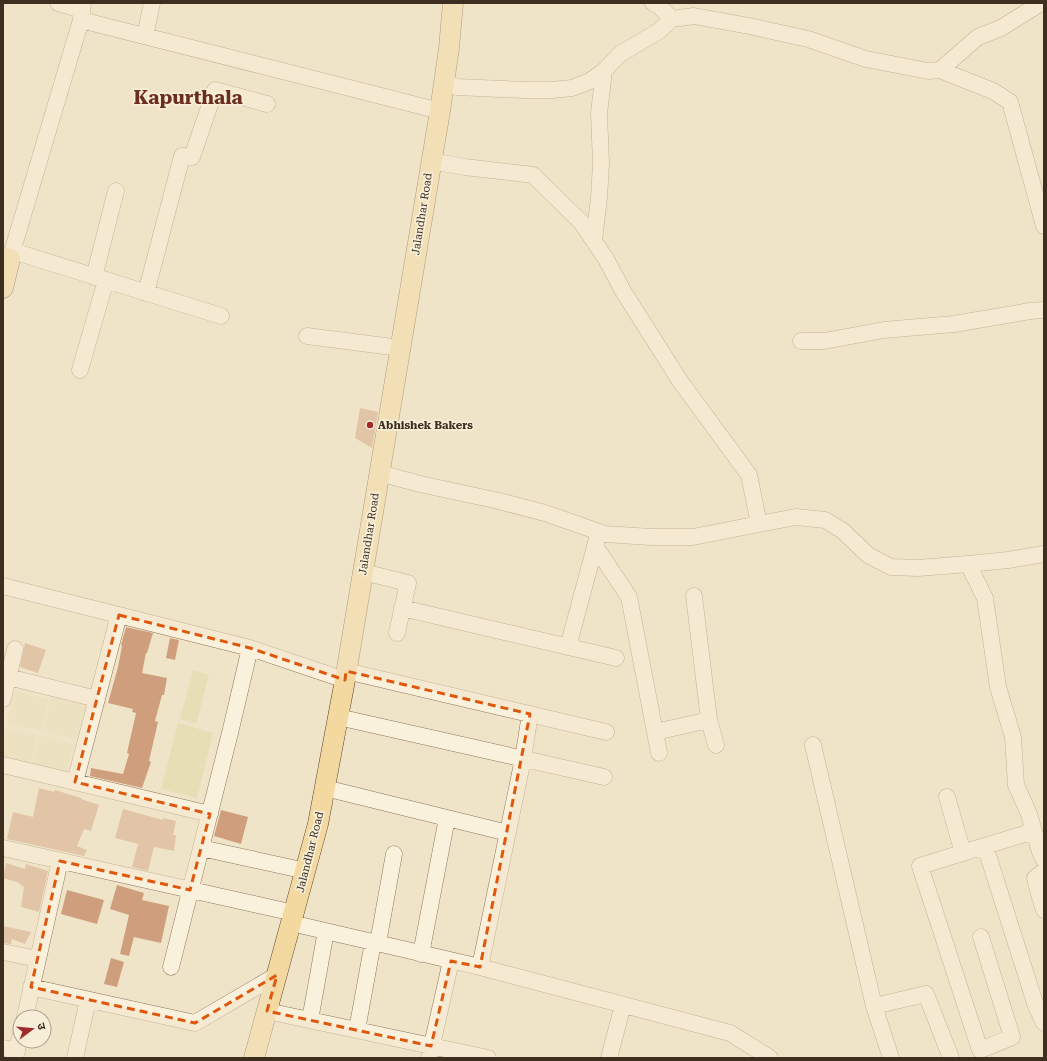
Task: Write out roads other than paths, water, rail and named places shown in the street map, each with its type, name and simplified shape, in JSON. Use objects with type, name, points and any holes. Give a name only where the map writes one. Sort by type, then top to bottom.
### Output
[{"type":"main road","name":"Jalandhar Road","points":[[254,1058],[306,871],[318,824],[325,788],[346,676],[440,111],[449,48],[453,3]]},
{"type":"main road","points":[[3,288],[9,256]]},
{"type":"street","points":[[58,3],[145,36],[440,111]]},
{"type":"street","points":[[145,36],[152,3]]},
{"type":"street","points":[[653,3],[659,6],[672,19]]},
{"type":"street","points":[[940,70],[978,37],[1001,28],[1041,3]]},
{"type":"street","points":[[82,11],[9,256],[100,279],[220,316]]},
{"type":"street","points":[[444,83],[457,86],[552,90],[572,88],[590,81],[604,71],[620,54],[659,32],[672,19],[694,16],[808,39],[866,59],[928,72],[940,70],[993,91],[1010,102],[1038,180],[1044,226]]},
{"type":"street","points":[[594,240],[601,163],[599,113],[604,71]]},
{"type":"street","points":[[146,293],[182,156],[192,157],[215,90],[267,104]]},
{"type":"street","points":[[431,161],[465,167],[533,175],[581,222],[606,259],[623,291],[680,381],[749,475],[759,524]]},
{"type":"street","points":[[80,370],[100,279],[116,191]]},
{"type":"street","points":[[801,341],[824,341],[884,330],[954,324],[1044,310]]},
{"type":"street","points":[[307,336],[400,348]]},
{"type":"street","points":[[379,473],[545,513],[597,539],[629,597],[659,753]]},
{"type":"street","points":[[568,647],[597,539],[605,534],[651,537],[693,537],[796,517],[825,520],[843,531],[868,555],[891,567],[918,568],[968,564],[1008,560],[1044,554]]},
{"type":"street","points":[[968,564],[985,598],[998,687],[1013,737],[1016,785],[1029,814],[1040,852],[1044,860]]},
{"type":"street","points":[[363,572],[408,583],[397,633]]},
{"type":"street","points":[[3,586],[250,648],[346,676],[530,714],[606,732]]},
{"type":"street","points":[[694,596],[709,720],[716,745]]},
{"type":"street","points":[[402,608],[616,658]]},
{"type":"street","points":[[75,782],[118,615]]},
{"type":"street","points":[[171,967],[250,648]]},
{"type":"street","points":[[3,699],[15,650]]},
{"type":"street","points":[[8,677],[97,698]]},
{"type":"street","points":[[480,967],[523,759],[530,714]]},
{"type":"street","points":[[338,717],[604,777]]},
{"type":"street","points":[[655,732],[709,720]]},
{"type":"street","points":[[813,745],[874,1006],[891,1058]]},
{"type":"street","points":[[3,765],[210,814]]},
{"type":"street","points":[[325,788],[508,833]]},
{"type":"street","points":[[948,797],[963,853]]},
{"type":"street","points":[[421,954],[447,818]]},
{"type":"street","points":[[981,937],[1012,1037],[979,1054],[920,866],[1034,831]]},
{"type":"street","points":[[985,846],[1036,1006],[1044,1023]]},
{"type":"street","points":[[3,848],[190,890],[293,918],[326,931],[480,967],[730,1033],[770,1058]]},
{"type":"street","points":[[201,848],[306,871]]},
{"type":"street","points":[[358,1030],[394,854]]},
{"type":"street","points":[[27,1009],[60,861]]},
{"type":"street","points":[[1044,871],[1036,878],[1044,910]]},
{"type":"street","points":[[310,1020],[326,931]]},
{"type":"street","points":[[3,952],[38,959]]},
{"type":"street","points":[[430,1052],[451,961]]},
{"type":"street","points":[[32,987],[195,1023],[277,975]]},
{"type":"street","points":[[874,1006],[926,994],[951,1058]]},
{"type":"street","points":[[75,1058],[88,1000]]},
{"type":"street","points":[[609,1058],[623,1005]]},
{"type":"street","points":[[267,1011],[358,1030],[430,1052],[488,1058]]},
{"type":"place","name":"Abhishek Bakers","points":[[370,425]]},
{"type":"district","name":"Kapurthala","points":[[188,97]]}]
